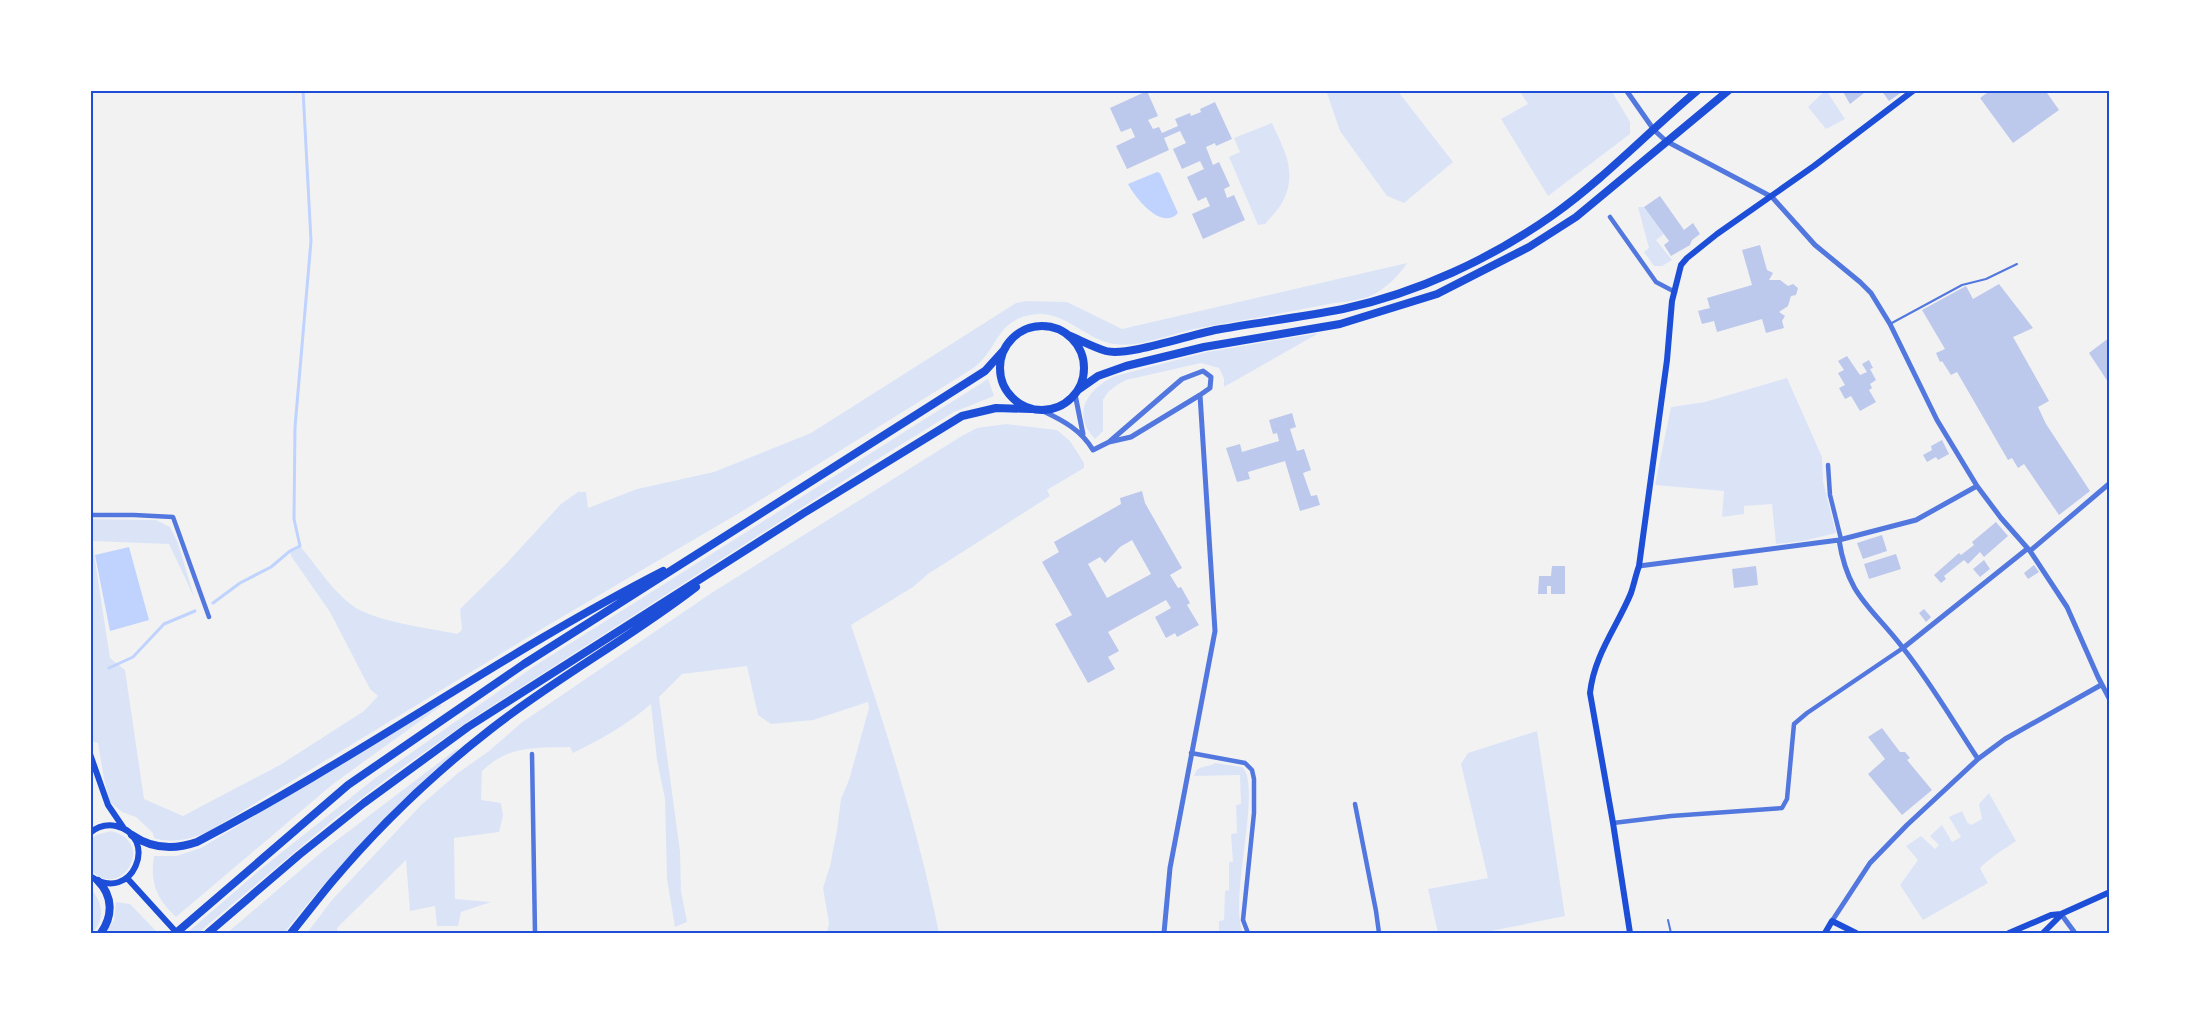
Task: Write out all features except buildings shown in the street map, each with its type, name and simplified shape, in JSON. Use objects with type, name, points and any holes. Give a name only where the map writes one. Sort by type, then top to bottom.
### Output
[{"type":"highway","points":[[177,933],[348,785],[524,664],[985,371],[1016,335],[1032,327],[1051,327],[1108,351],[1135,350],[1218,329],[1344,308],[1420,286],[1512,241],[1553,214],[1654,130],[1698,90]]},
{"type":"highway","points":[[208,933],[355,810],[468,727],[962,416],[996,408],[1043,411],[1055,408],[1066,403],[1098,376],[1126,366],[1204,347],[1340,324],[1437,294],[1529,247],[1575,216],[1729,90]]},
{"type":"highway","points":[[1068,335],[1079,349],[1084,367],[1083,379],[1077,392]]},
{"type":"highway","points":[[1004,350],[1000,368],[1003,386],[1019,404],[1031,409]]},
{"type":"highway","points":[[129,833],[143,842],[165,848],[181,847],[197,842],[309,779],[487,671],[626,591],[705,549]]},
{"type":"highway","points":[[291,933],[331,883],[374,836],[453,760],[492,728],[668,609],[730,560]]},
{"type":"highway","points":[[98,881],[106,891],[110,903],[108,922],[101,933]]},
{"type":"main road","points":[[1629,933],[1613,823],[1590,693],[1591,678],[1631,593],[1639,566],[1678,272],[1687,258],[1717,234],[1772,197],[1914,90]]},
{"type":"main road","points":[[90,754],[108,806],[129,833],[139,853],[134,872],[117,883],[107,884],[90,876]]},
{"type":"main road","points":[[90,833],[101,826],[110,825],[129,833]]},
{"type":"main road","points":[[127,878],[177,933]]},
{"type":"main road","points":[[2010,933],[2110,892]]},
{"type":"main road","points":[[2043,933],[2061,914]]},
{"type":"main road","points":[[1825,933],[1832,921],[1856,933]]},
{"type":"street","points":[[1628,91],[1654,130],[1666,141],[1772,197],[1815,245],[1870,293],[1890,324],[1937,420],[1977,486],[2029,550],[2067,607],[2101,685],[2110,700]]},
{"type":"street","points":[[1610,217],[1656,282],[1674,292]]},
{"type":"street","points":[[1043,411],[1066,422],[1083,434],[1093,450],[1109,442],[1131,437],[1207,391],[1211,384],[1210,377],[1203,371],[1182,379],[1109,442]]},
{"type":"street","points":[[1077,392],[1083,434]]},
{"type":"street","points":[[1164,933],[1170,868],[1215,631],[1200,395]]},
{"type":"street","points":[[1828,465],[1830,495],[1843,562],[1850,583],[1866,606],[1904,648],[1978,759]]},
{"type":"street","points":[[1613,823],[1671,816],[1782,808],[1787,799],[1794,724],[1904,648],[2110,483]]},
{"type":"street","points":[[1639,566],[1840,539],[1916,520],[1977,486]]},
{"type":"street","points":[[90,515],[134,514],[173,517],[209,616]]},
{"type":"street","points":[[1832,921],[1870,863],[1978,759],[2005,739],[2101,685]]},
{"type":"street","points":[[1191,753],[1245,763],[1252,770],[1254,813],[1244,920],[1248,933]]},
{"type":"street","points":[[532,754],[535,933]]},
{"type":"street","points":[[1355,804],[1379,933]]},
{"type":"street","points":[[2061,914],[2075,933]]},
{"type":"lane","points":[[1890,324],[1962,285],[1986,279],[2017,264]]},
{"type":"lane","points":[[1668,920],[1671,933]]},
{"type":"shaded area","points":[[1326,90],[1397,90],[1453,162],[1404,203],[1387,196],[1340,131]]},
{"type":"shaded area","points":[[1519,90],[1611,90],[1630,122],[1630,134],[1548,196],[1501,119],[1528,104]]},
{"type":"shaded area","points":[[1826,90],[1845,119],[1826,129],[1808,107]]},
{"type":"shaded area","points":[[1272,123],[1288,161],[1289,180],[1279,207],[1265,224],[1258,225],[1229,157],[1240,152],[1234,138]]},
{"type":"shaded area","points":[[1638,207],[1644,207],[1664,234],[1656,240],[1672,260],[1662,266],[1654,266],[1644,252],[1649,248]]},
{"type":"shaded area","points":[[1407,263],[1386,286],[1365,298],[1188,330],[1135,344],[1114,344],[1103,341],[1053,316],[1030,315],[1019,319],[1003,330],[981,362],[972,369],[741,512],[550,624],[208,832],[181,840],[168,841],[154,838],[153,833],[136,817],[122,812],[110,802],[98,743],[90,741],[90,519],[156,520],[170,527],[178,543],[194,597],[169,544],[92,541],[110,658],[125,670],[144,799],[183,816],[280,765],[364,711],[378,696],[370,689],[330,612],[291,556],[290,551],[300,546],[331,586],[345,600],[363,612],[418,627],[457,634],[462,630],[460,609],[506,564],[561,504],[578,492],[586,492],[588,508],[637,489],[714,472],[811,433],[1016,303],[1026,301],[1067,302],[1122,329]]},
{"type":"shaded area","points":[[1319,333],[1224,387],[1224,378],[1219,368],[1201,363],[1126,380],[1108,392],[1103,400],[1103,431],[1095,439],[1084,420],[1083,411],[1091,394],[1097,387],[1115,376],[1207,352]]},
{"type":"shaded area","points":[[1787,378],[1822,457],[1823,481],[1836,533],[1803,541],[1776,544],[1772,504],[1744,506],[1744,514],[1722,517],[1724,491],[1655,485],[1671,407],[1705,402]]},
{"type":"shaded area","points":[[988,379],[994,396],[954,412],[881,457],[473,718],[334,819],[198,933],[188,932],[262,868],[374,779],[536,665]]},
{"type":"shaded area","points":[[1006,424],[1057,430],[1070,441],[1084,463],[1084,468],[1047,490],[1050,496],[928,574],[913,587],[851,625],[911,816],[939,933],[827,933],[829,923],[823,888],[830,866],[841,799],[849,780],[869,708],[868,702],[813,720],[771,724],[758,715],[747,666],[682,674],[659,697],[680,851],[681,891],[687,922],[675,927],[667,879],[665,799],[657,760],[651,704],[614,731],[573,753],[570,747],[512,752],[502,756],[482,771],[481,800],[501,803],[503,816],[499,832],[454,838],[455,899],[491,902],[461,912],[458,926],[437,926],[435,906],[410,911],[406,860],[337,928],[338,933],[307,933],[332,900],[421,805],[521,723],[710,594],[960,437],[977,428]]},
{"type":"shaded area","points":[[440,703],[441,706],[333,784],[176,917],[159,896],[153,874],[154,856],[176,856],[201,848]]},
{"type":"shaded area","points":[[1537,731],[1565,916],[1481,933],[1438,933],[1428,889],[1488,878],[1461,764],[1468,753]]},
{"type":"shaded area","points":[[458,748],[457,752],[366,838],[284,933],[227,933],[324,850]]},
{"type":"shaded area","points":[[1215,763],[1242,767],[1247,778],[1248,819],[1239,895],[1243,933],[1219,933],[1219,921],[1224,920],[1225,891],[1229,890],[1229,862],[1233,862],[1231,834],[1237,833],[1236,805],[1241,804],[1240,775],[1194,776],[1198,769]]},
{"type":"shaded area","points":[[1989,793],[2016,841],[1980,868],[1988,883],[1923,920],[1900,885],[1918,860],[1906,846],[1921,836],[1935,849],[1939,845],[1930,836],[1942,825],[1952,842],[1961,837],[1949,817],[1962,811],[1971,825],[1982,819],[1979,804]]},
{"type":"shaded area","points":[[111,831],[125,837],[132,846],[133,857],[129,867],[122,875],[113,879],[101,878],[90,869],[90,841],[96,835]]},
{"type":"shaded area","points":[[90,888],[98,899],[101,910],[99,922],[92,933],[90,933]]},
{"type":"shaded area","points":[[116,902],[130,904],[158,933],[105,933],[114,920]]},
{"type":"water","points":[[1157,172],[1160,173],[1178,213],[1172,218],[1157,216],[1150,211],[1128,184]]},
{"type":"water","points":[[129,547],[149,620],[110,631],[95,555]]},
{"type":"waterway","points":[[213,603],[240,583],[271,567],[290,551],[300,546],[294,519],[295,427],[311,241],[303,90]]},
{"type":"waterway","points":[[109,668],[133,657],[164,624],[195,611]]}]
